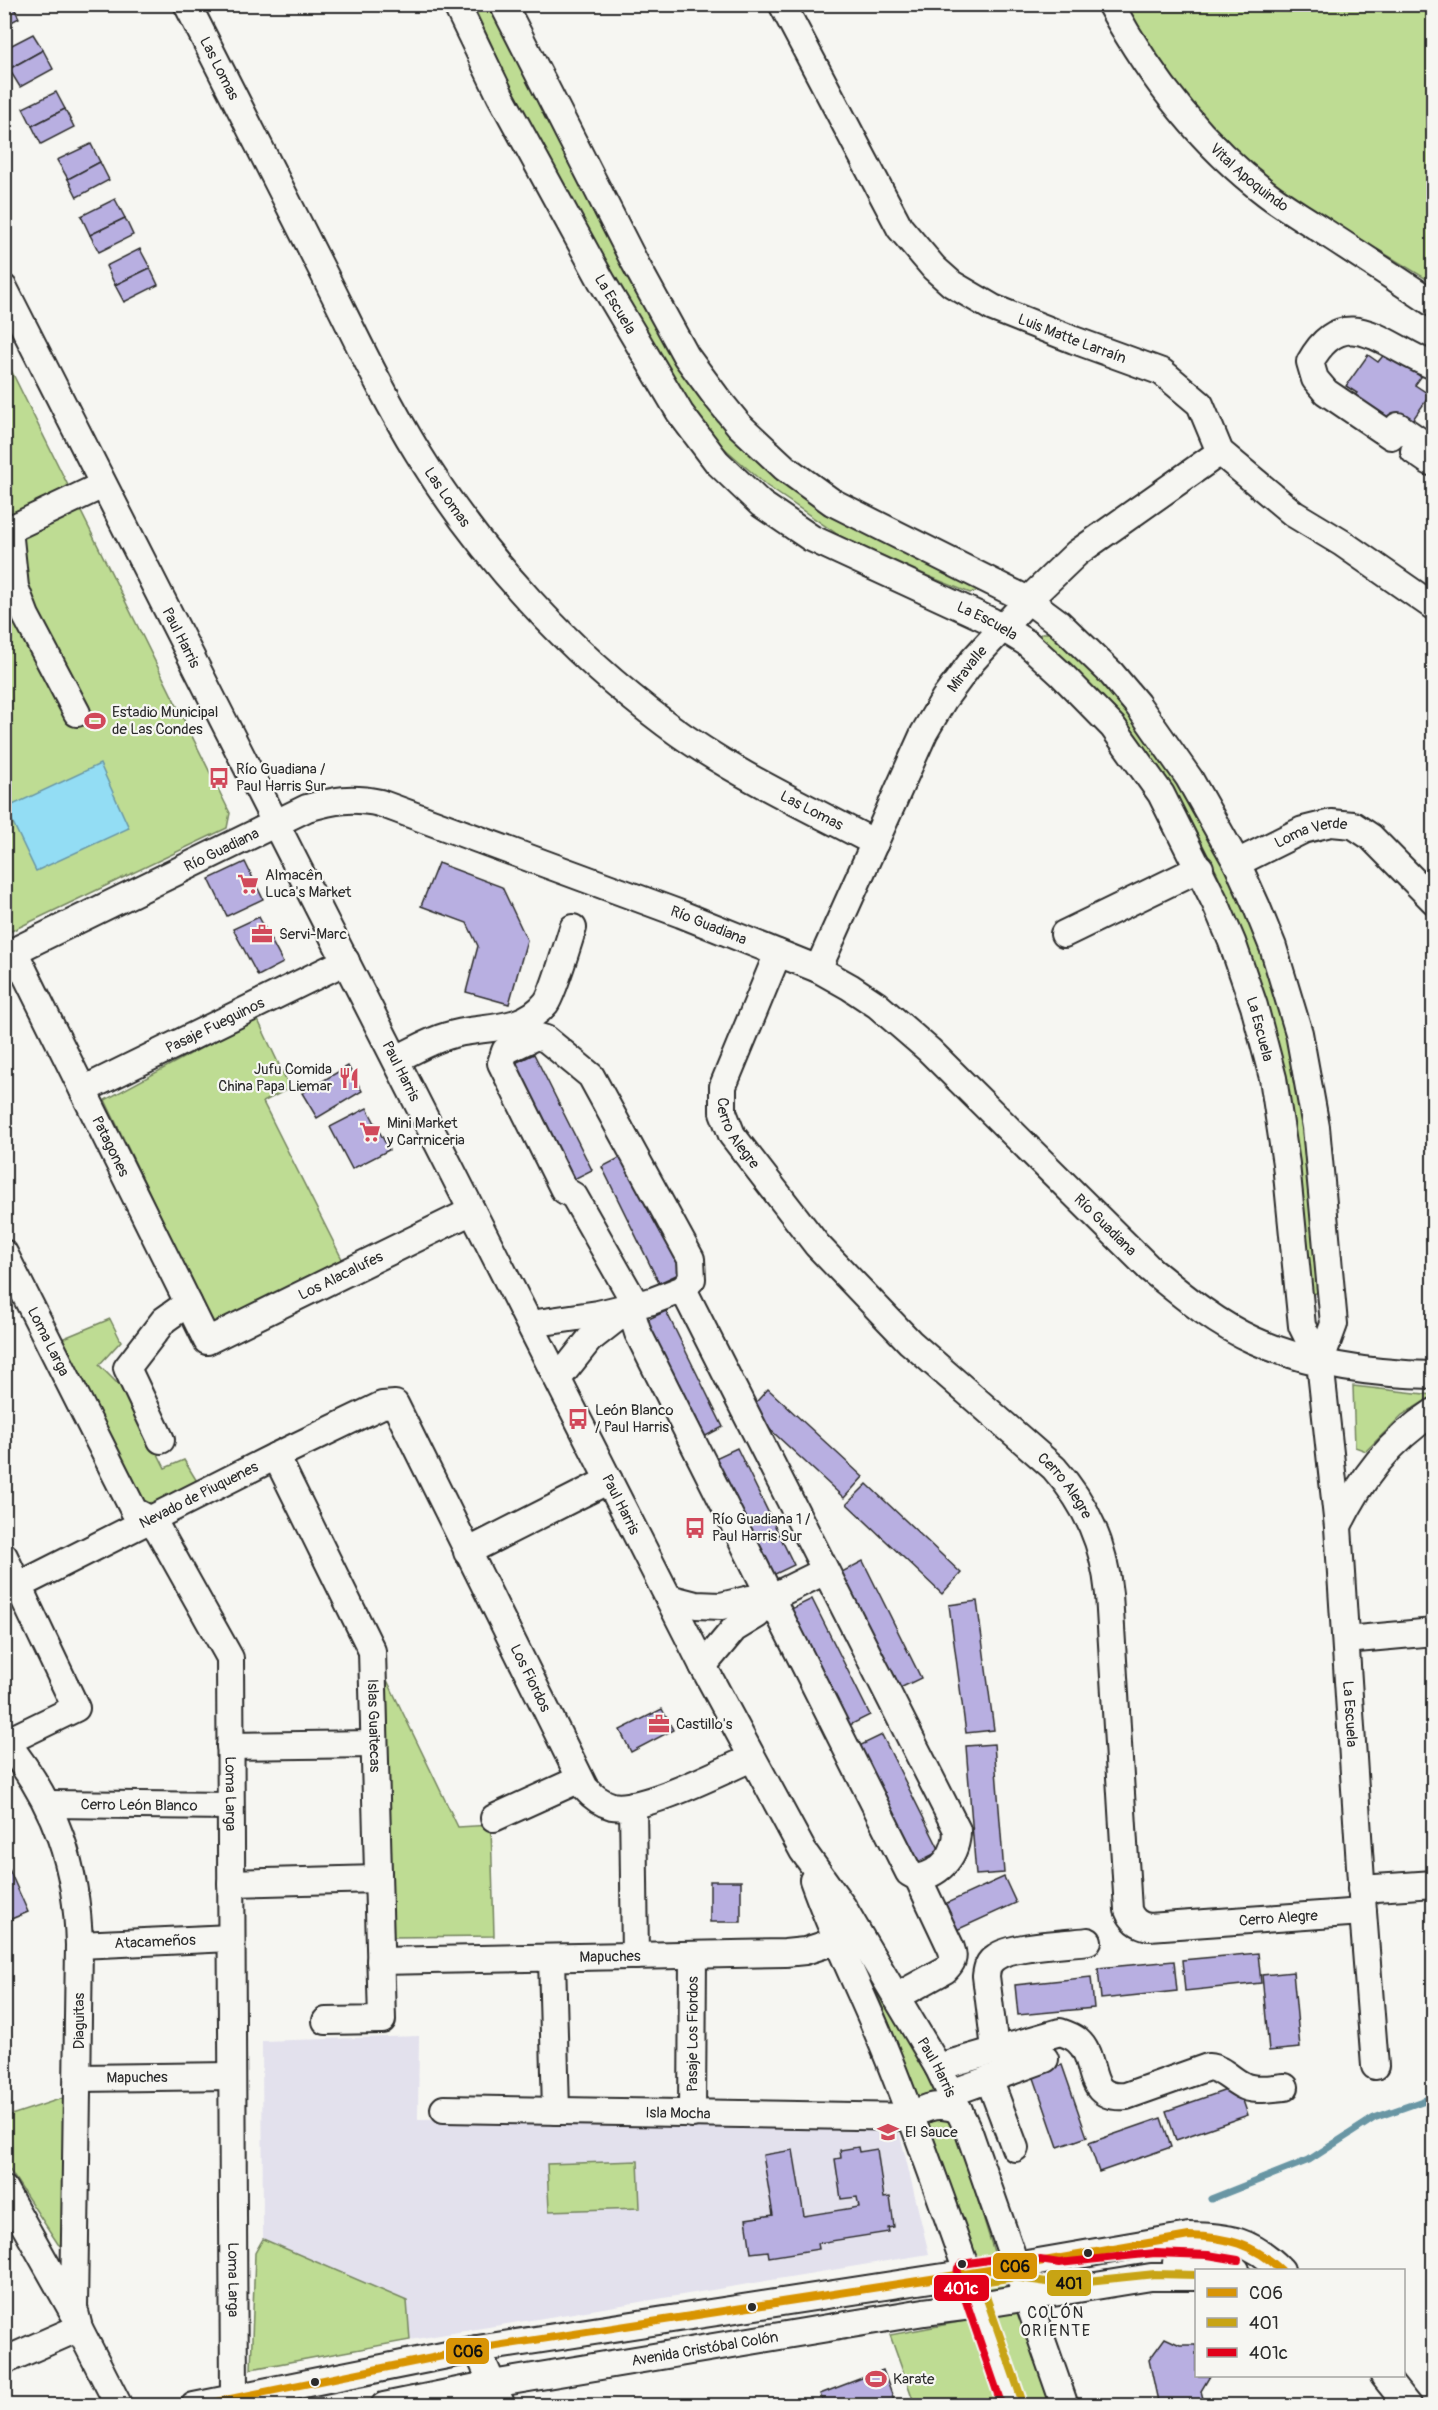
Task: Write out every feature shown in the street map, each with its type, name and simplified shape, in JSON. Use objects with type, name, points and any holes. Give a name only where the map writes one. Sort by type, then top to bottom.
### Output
[{"type":"street","name":"Las Lomas","points":[[187,4],[417,452],[485,548],[559,630],[625,692],[665,723],[705,753],[875,843]]},
{"type":"street","name":"La Escuela","points":[[456,4],[500,95],[601,280],[680,412],[717,462],[761,504],[811,538],[1002,627],[1027,643],[1113,727],[1161,794],[1200,868],[1232,942],[1254,1006],[1270,1069],[1286,1164],[1302,1326],[1320,1362],[1338,1527],[1375,2066]]},
{"type":"street","name":"La Escuela","points":[[503,4],[634,261],[686,356],[739,424],[785,468],[832,502],[1028,600],[1059,623],[1084,646],[1137,704],[1189,778],[1237,863],[1273,947],[1299,1034],[1311,1092],[1322,1175],[1334,1324],[1320,1362]]},
{"type":"street","name":"Luis Matte Larraín","points":[[782,4],[900,228],[915,249],[934,268],[952,284],[993,308],[1162,372],[1200,404],[1220,452],[1294,514],[1360,555],[1434,607]]},
{"type":"street","name":"Vital Apoquindo","points":[[1110,4],[1135,49],[1156,80],[1206,140],[1235,168],[1266,194],[1434,304]]},
{"type":"street","name":"Paul Harris","points":[[4,288],[703,1666],[803,1851],[843,1907],[949,2088],[980,2163],[1065,2406]]},
{"type":"street","points":[[1430,462],[1414,451],[1420,442],[1398,426],[1391,436],[1326,392],[1315,380],[1310,362],[1320,344],[1330,335],[1346,329],[1363,331],[1434,366]]},
{"type":"street","name":"Miravalle","points":[[818,969],[924,733],[973,660],[1028,600],[1077,553],[1220,452]]},
{"type":"street","points":[[77,713],[26,616],[15,587],[7,531],[103,485]]},
{"type":"street","name":"Río Guadiana","points":[[9,953],[307,808],[334,800],[357,798],[380,803],[681,914],[818,969],[850,987],[904,1028],[1150,1269],[1189,1300],[1251,1339],[1285,1353],[1320,1362],[1394,1373],[1434,1375]]},
{"type":"street","name":"Loma Verde","points":[[1237,863],[1303,830],[1330,823],[1353,825],[1371,837],[1434,901]]},
{"type":"street","points":[[1064,934],[1200,868]]},
{"type":"street","points":[[396,1059],[444,1036],[463,1031],[496,1029],[514,1024],[530,1015],[547,1002],[573,928]]},
{"type":"street","name":"Patagones","points":[[9,953],[83,1090],[207,1341]]},
{"type":"street","name":"Cerro Alegre","points":[[778,953],[723,1086],[723,1106],[727,1124],[732,1135],[817,1245],[910,1342],[1054,1468],[1069,1484],[1093,1524],[1105,1562],[1109,1594],[1128,1910],[1131,1916],[1142,1926],[1149,1927],[1362,1900]]},
{"type":"street","name":"Pasaje Fueguinos","points":[[83,1090],[346,961]]},
{"type":"street","points":[[530,1324],[598,1314],[636,1303],[651,1301],[683,1289],[693,1279],[691,1259],[591,1076],[546,1039],[536,1036],[505,1051],[501,1063],[564,1190],[574,1196],[636,1303],[633,1317],[638,1333],[909,1873],[918,1878],[954,1955],[951,1964],[945,1970],[896,1996]]},
{"type":"street","name":"Los Alacalufes","points":[[207,1341],[472,1211]]},
{"type":"street","name":"Loma Larga","points":[[8,1266],[134,1511],[151,1520],[230,1659],[234,2396]]},
{"type":"street","points":[[683,1289],[957,1830],[957,1841],[951,1858],[931,1876],[918,1878]]},
{"type":"street","points":[[162,1440],[127,1368],[164,1320],[188,1303]]},
{"type":"street","points":[[558,1379],[589,1340],[636,1303]]},
{"type":"street","name":"Nevado de Piuquenes","points":[[11,1589],[276,1456],[382,1406],[395,1404]]},
{"type":"street","name":"Los Fiordos","points":[[395,1404],[585,1788],[602,1802],[612,1806],[633,1805],[664,1795],[752,1758]]},
{"type":"street","points":[[1338,1527],[1352,1497],[1371,1468],[1393,1444],[1434,1412]]},
{"type":"street","name":"Islas Guaitecas","points":[[276,1456],[372,1651],[382,2020],[326,2021]]},
{"type":"street","points":[[467,1552],[609,1480]]},
{"type":"street","points":[[4,1556],[11,1589],[76,1708],[5,1742]]},
{"type":"street","points":[[669,1598],[696,1605],[721,1606],[750,1599],[772,1597],[825,1571]]},
{"type":"street","points":[[703,1666],[734,1629],[757,1615],[772,1597]]},
{"type":"street","points":[[1346,1640],[1434,1632]]},
{"type":"street","name":"Diaguitas","points":[[5,1742],[21,1761],[47,1804],[59,1831],[75,1887],[79,1945],[78,2322]]},
{"type":"street","points":[[230,1746],[374,1744]]},
{"type":"street","points":[[494,1818],[580,1779]]},
{"type":"street","name":"Cerro León Blanco","points":[[47,1804],[230,1806]]},
{"type":"street","points":[[633,1805],[634,1956]]},
{"type":"street","name":"Paul Harris","points":[[803,1851],[836,1941],[877,2031],[906,2106],[968,2273],[1013,2406]]},
{"type":"street","points":[[231,1883],[378,1879]]},
{"type":"street","points":[[1362,1900],[1434,1884]]},
{"type":"street","name":"Atacameños","points":[[79,1945],[231,1938]]},
{"type":"street","name":"Mapuches","points":[[380,1961],[785,1953],[805,1951],[836,1941]]},
{"type":"street","points":[[995,2049],[986,1976],[987,1965],[995,1957],[1007,1951],[1088,1941]]},
{"type":"street","name":"Pasaje Los Fiordos","points":[[692,2114],[693,1955]]},
{"type":"street","points":[[552,1958],[556,2112]]},
{"type":"street","points":[[949,2088],[995,2049],[1060,2032],[1079,2041],[1096,2084],[1104,2093],[1116,2097],[1126,2096],[1208,2067],[1216,2068],[1243,2086],[1253,2089],[1285,2087]]},
{"type":"street","points":[[949,2088],[989,2079],[1045,2059]]},
{"type":"street","name":"Mapuches","points":[[79,2078],[232,2076]]},
{"type":"street","points":[[989,2079],[1015,2148]]},
{"type":"street","points":[[906,2106],[950,2107],[949,2088]]},
{"type":"street","name":"Isla Mocha","points":[[444,2109],[692,2114],[906,2106]]},
{"type":"street","name":"Diaguitas","points":[[4,2189],[12,2218],[78,2322],[119,2406]]},
{"type":"street","points":[[195,2406],[234,2396],[477,2349],[1015,2266],[1189,2236],[1210,2236],[1251,2245],[1268,2257],[1279,2269]]},
{"type":"street","points":[[1015,2266],[1059,2274],[1155,2263],[1208,2265],[1227,2269]]},
{"type":"street","name":"Avenida Cristóbal Colón","points":[[384,2406],[497,2395],[902,2316],[1151,2277],[1195,2277]]},
{"type":"street","points":[[4,2361],[78,2322]]},
{"type":"street","points":[[477,2349],[497,2395]]},
{"type":"street","points":[[1385,2377],[1408,2406]]},
{"type":"shaded area","points":[[419,2036],[418,2119],[895,2114],[929,2254],[410,2340],[407,2301],[263,2239],[262,2041]]},
{"type":"green space","points":[[473,5],[490,5],[642,305],[672,355],[711,411],[980,587],[978,591],[970,593],[840,536],[767,486],[704,430],[655,355],[515,95]]},
{"type":"green space","points":[[1122,5],[1433,5],[1433,283],[1272,185],[1187,103]]},
{"type":"green space","name":"Estadio Municipal de Las Condes","points":[[4,356],[230,813],[227,828],[5,934]]},
{"type":"green space","points":[[1042,633],[1051,633],[1081,653],[1130,712],[1209,831],[1250,922],[1295,1071],[1321,1292],[1311,1294],[1290,1097],[1271,1017],[1248,948],[1218,875],[1188,816],[1147,752],[1077,670],[1040,643],[1039,636]]},
{"type":"green space","points":[[257,1018],[290,1088],[263,1102],[343,1261],[213,1325],[105,1100]]},
{"type":"green space","points":[[110,1319],[121,1341],[99,1365],[128,1394],[165,1468],[184,1460],[198,1483],[141,1511],[57,1341]]},
{"type":"green space","points":[[1353,1386],[1433,1396],[1402,1415],[1366,1451],[1355,1447]]},
{"type":"green space","points":[[387,1680],[458,1827],[491,1825],[494,1936],[391,1937]]},
{"type":"green space","points":[[861,1953],[947,2101],[999,2268],[1056,2405],[1027,2405],[928,2121]]},
{"type":"green space","points":[[66,2097],[62,2247],[5,2163],[5,2117]]},
{"type":"green space","points":[[638,2161],[640,2208],[549,2211],[547,2164]]},
{"type":"green space","points":[[263,2239],[407,2301],[410,2340],[251,2369],[255,2253]]},
{"type":"green space","points":[[970,2320],[999,2405],[915,2405],[890,2335]]},
{"type":"water","points":[[100,764],[129,828],[36,871],[6,808]]},
{"type":"building","points":[[4,4],[12,4],[19,18],[4,26]]},
{"type":"building","points":[[33,34],[43,50],[9,69],[4,59],[4,49]]},
{"type":"building","points":[[43,50],[53,69],[20,87],[9,69]]},
{"type":"building","points":[[56,92],[65,109],[32,126],[23,108]]},
{"type":"building","points":[[65,109],[74,127],[41,144],[32,126]]},
{"type":"building","points":[[91,144],[100,162],[68,179],[57,160]]},
{"type":"building","points":[[100,162],[109,180],[77,197],[68,179]]},
{"type":"building","points":[[115,199],[125,218],[90,235],[81,216]]},
{"type":"building","points":[[125,218],[133,235],[99,252],[90,235]]},
{"type":"building","points":[[140,249],[150,268],[115,285],[106,266]]},
{"type":"building","points":[[150,268],[158,285],[124,302],[115,285]]},
{"type":"building","points":[[1386,352],[1421,377],[1415,385],[1430,395],[1407,428],[1390,425],[1352,399],[1357,393],[1346,386],[1368,355],[1378,362]]},
{"type":"building","points":[[245,862],[263,899],[227,916],[209,879]]},
{"type":"building","points":[[438,863],[502,887],[527,940],[509,1004],[466,992],[478,946],[467,923],[421,906]]},
{"type":"building","points":[[259,917],[283,963],[258,976],[233,929]]},
{"type":"building","points":[[534,1054],[592,1170],[566,1183],[509,1066]]},
{"type":"building","points":[[348,1066],[362,1091],[317,1118],[302,1093]]},
{"type":"building","points":[[367,1108],[389,1150],[352,1169],[330,1127]]},
{"type":"building","points":[[627,1154],[685,1271],[659,1283],[602,1167]]},
{"type":"building","points":[[666,1311],[723,1427],[698,1440],[640,1323]]},
{"type":"building","points":[[768,1389],[863,1477],[844,1498],[749,1410]]},
{"type":"building","points":[[737,1448],[794,1565],[769,1577],[711,1460]]},
{"type":"building","points":[[867,1484],[961,1573],[942,1594],[847,1504]]},
{"type":"building","points":[[863,1561],[921,1678],[896,1690],[838,1574]]},
{"type":"building","points":[[812,1599],[870,1715],[844,1728],[787,1611]]},
{"type":"building","points":[[977,1601],[994,1730],[966,1733],[949,1605]]},
{"type":"building","points":[[662,1709],[673,1730],[631,1752],[620,1730]]},
{"type":"building","points":[[882,1735],[940,1851],[914,1864],[857,1747]]},
{"type":"building","points":[[994,1744],[1004,1873],[976,1875],[966,1746]]},
{"type":"building","points":[[4,1858],[28,1912],[4,1922]]},
{"type":"building","points":[[1004,1877],[1016,1903],[950,1933],[938,1907]]},
{"type":"building","points":[[710,1881],[741,1881],[741,1922],[710,1922]]},
{"type":"building","points":[[1258,1953],[1261,1983],[1185,1991],[1182,1960]]},
{"type":"building","points":[[1174,1961],[1177,1991],[1101,1999],[1098,1968]]},
{"type":"building","points":[[1293,1972],[1300,2048],[1269,2051],[1262,1975]]},
{"type":"building","points":[[1091,1977],[1094,2008],[1018,2015],[1015,1985]]},
{"type":"building","points":[[1062,2065],[1087,2137],[1058,2147],[1033,2075]]},
{"type":"building","points":[[1238,2086],[1248,2115],[1176,2140],[1166,2111]]},
{"type":"building","points":[[1161,2118],[1171,2147],[1099,2172],[1089,2143]]},
{"type":"building","points":[[858,2147],[859,2152],[877,2149],[884,2198],[890,2197],[894,2227],[888,2228],[889,2232],[818,2243],[819,2249],[769,2257],[768,2251],[751,2253],[746,2219],[773,2215],[763,2155],[793,2150],[804,2216],[859,2207],[857,2197],[841,2199],[835,2159],[841,2158],[840,2150]]},
{"type":"building","points":[[1165,2338],[1180,2345],[1195,2345],[1195,2377],[1209,2377],[1201,2391],[1205,2406],[1159,2406],[1149,2360]]},
{"type":"building","points":[[883,2370],[896,2406],[825,2406],[820,2394]]},
{"type":"waterway","points":[[1211,2199],[1309,2160],[1374,2118],[1434,2097]]},
{"type":"transit line","name":"C06","points":[[196,2406],[477,2349],[1015,2266],[1189,2236],[1215,2238],[1239,2244],[1260,2254],[1280,2269]]},
{"type":"transit line","name":"401c","points":[[1002,2406],[957,2275],[958,2268],[962,2264],[1015,2256],[1059,2263],[1155,2253],[1208,2255],[1238,2260]]},
{"type":"transit line","name":"401","points":[[1023,2403],[981,2282],[1015,2277],[1059,2284],[1155,2274],[1195,2275]]},
{"type":"place","name":"Estadio Municipal de Las Condes","points":[[95,721]]},
{"type":"place","name":"Río Guadiana / Paul Harris Sur","points":[[219,778]]},
{"type":"place","name":"Almacên Luca's Market","points":[[248,884]]},
{"type":"place","name":"Servi-Marc","points":[[262,934]]},
{"type":"place","name":"Jufu Comida China Papa Liemar","points":[[349,1078]]},
{"type":"place","name":"Mini Market y Carrniceria","points":[[370,1132]]},
{"type":"place","name":"León Blanco / Paul Harris","points":[[578,1419]]},
{"type":"place","name":"Río Guadiana 1 / Paul Harris Sur","points":[[695,1528]]},
{"type":"place","name":"Castillo's","points":[[659,1724]]},
{"type":"place","name":"El Sauce","points":[[888,2132]]},
{"type":"place","name":"Karate","points":[[876,2379]]},
{"type":"district","name":"COLÓN ORIENTE","points":[[1056,2321]]}]
